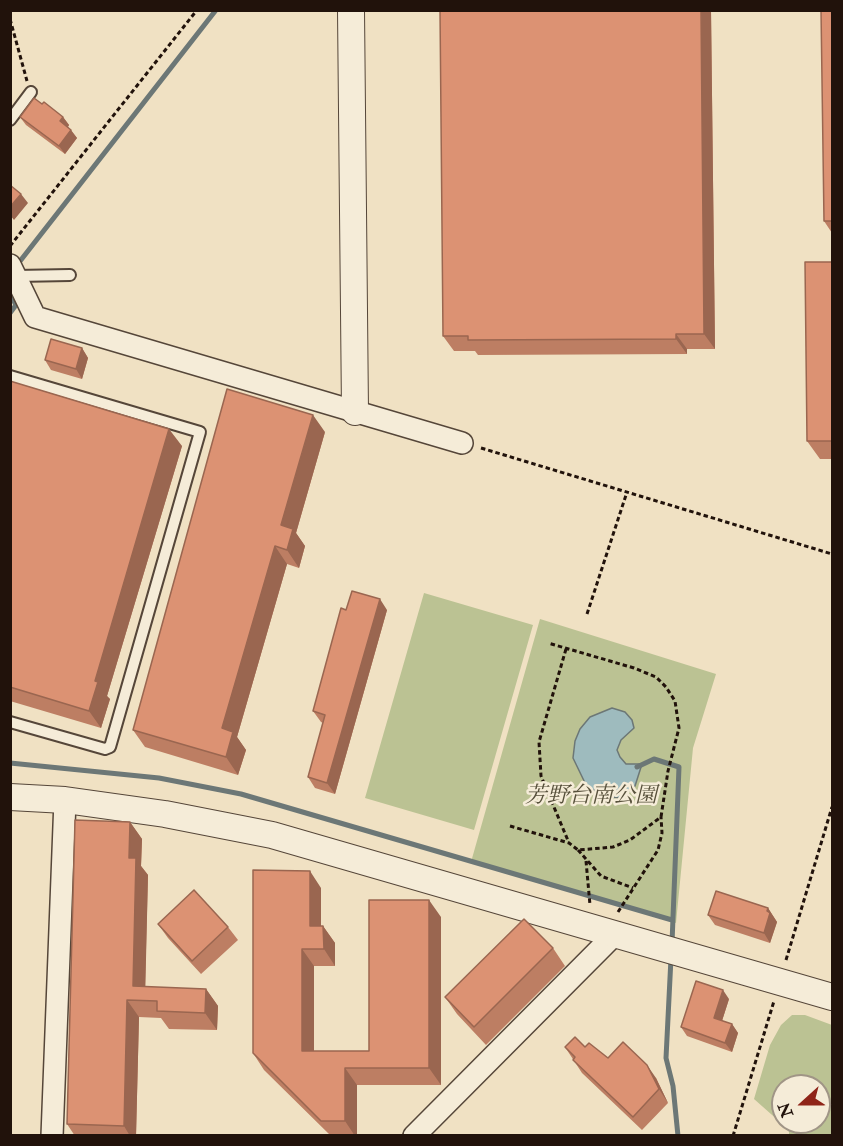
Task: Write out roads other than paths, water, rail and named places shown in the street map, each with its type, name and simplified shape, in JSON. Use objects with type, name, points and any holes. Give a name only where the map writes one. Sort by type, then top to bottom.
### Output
[{"type":"street","points":[[351,10],[355,412]]},
{"type":"street","points":[[13,270],[35,317],[462,442]]},
{"type":"street","points":[[10,797],[65,800],[165,814],[272,835],[617,923],[832,997]]},
{"type":"street","points":[[52,1136],[65,800]]},
{"type":"street","points":[[414,1136],[617,923]]},
{"type":"lane","points":[[10,120],[32,92]]},
{"type":"lane","points":[[13,270],[70,275]]},
{"type":"lane","points":[[10,376],[200,432],[110,747],[105,749],[10,722]]},
{"type":"water","points":[[612,708],[625,712],[632,720],[634,728],[621,740],[617,750],[620,757],[626,764],[642,764],[635,786],[621,798],[609,797],[587,787],[573,758],[575,741],[580,729],[590,717]]},
{"type":"waterway","points":[[17,265],[216,10]]},
{"type":"waterway","points":[[10,294],[16,305],[10,313]]},
{"type":"waterway","points":[[637,767],[654,759],[679,767],[672,943]]},
{"type":"waterway","points":[[10,763],[159,778],[241,794],[672,920]]},
{"type":"waterway","points":[[671,958],[666,1058],[673,1086],[678,1136]]},
{"type":"park label","name":"芳野台南公園","points":[[591,797]]}]
